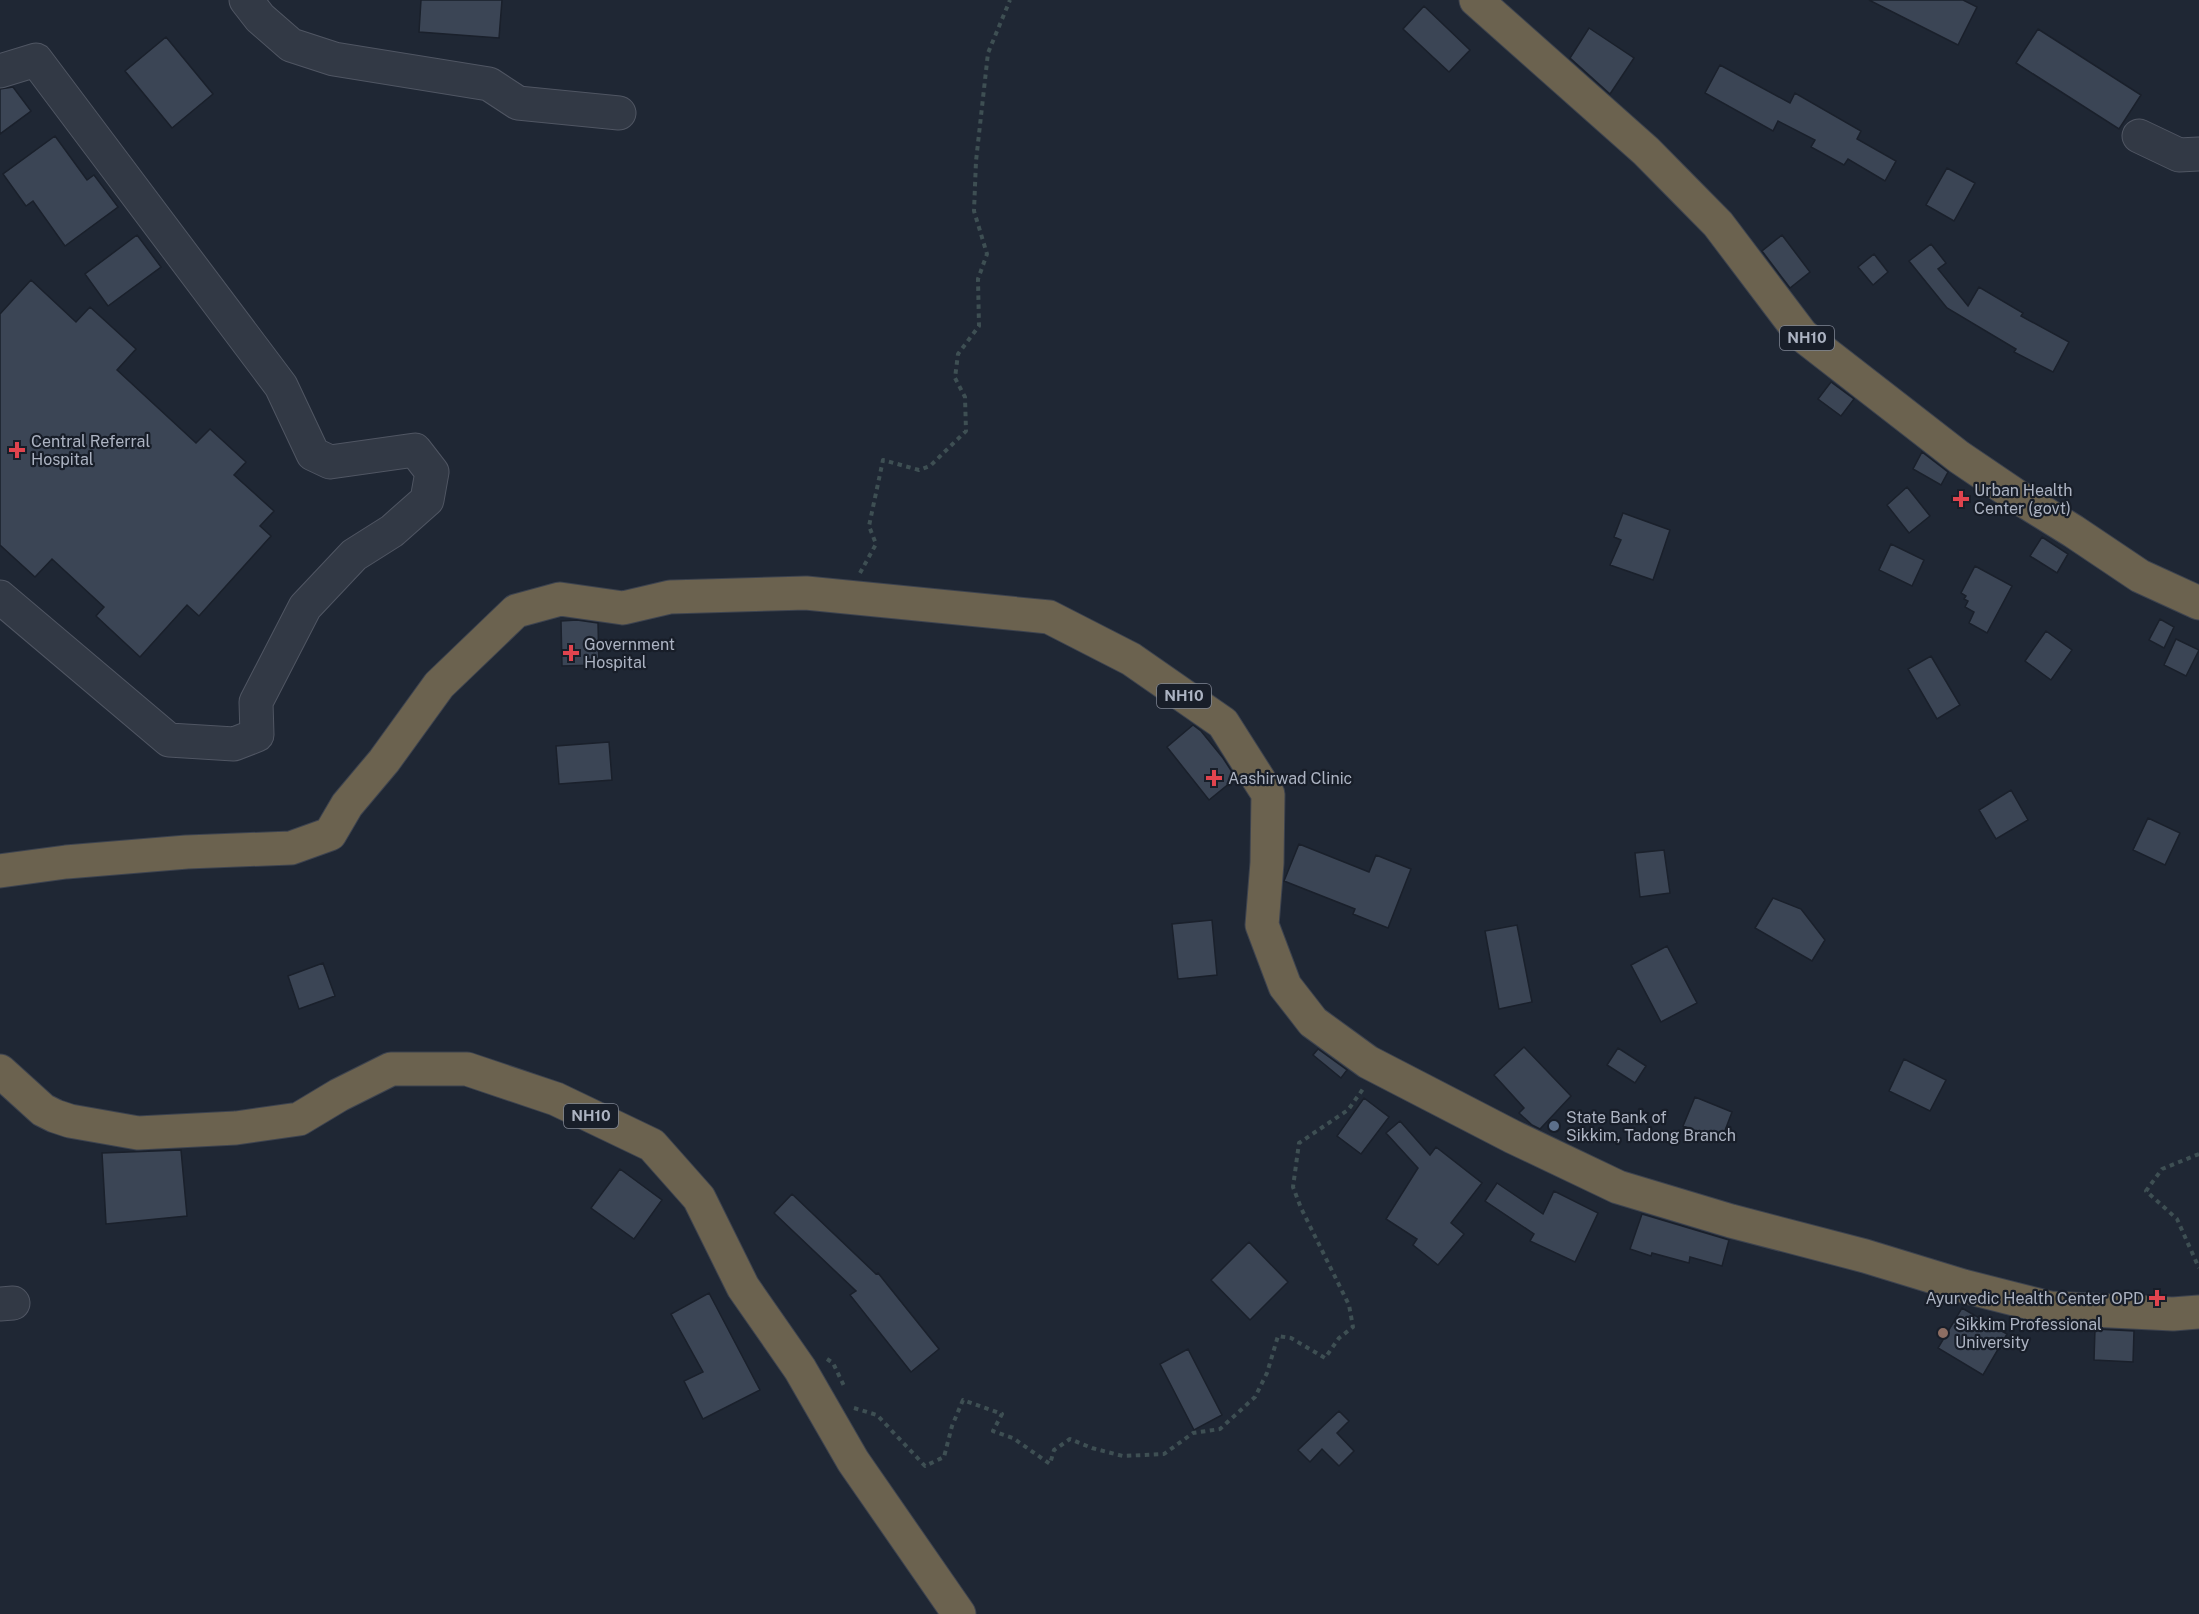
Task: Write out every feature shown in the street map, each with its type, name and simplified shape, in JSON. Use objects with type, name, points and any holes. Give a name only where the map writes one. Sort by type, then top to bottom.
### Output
[{"type":"highway","name":"NH10","points":[[1476,0],[1646,151],[1710,216],[1802,335],[1959,457],[2018,497],[2140,576],[2199,603]]},
{"type":"highway","name":"NH10","points":[[0,871],[77,861],[187,852],[291,848],[330,834],[347,805],[384,761],[439,685],[516,612],[560,599],[623,608],[670,597],[806,593],[1049,617],[1131,659],[1223,723],[1268,794],[1267,863],[1262,925],[1285,986],[1313,1022],[1368,1062],[1513,1137],[1618,1187],[1731,1221],[2050,1308],[2173,1314],[2199,1312]]},
{"type":"highway","name":"NH10","points":[[0,1071],[43,1110],[55,1116],[70,1121],[138,1133],[236,1128],[299,1119],[339,1095],[391,1069],[467,1069],[556,1099],[652,1145],[699,1198],[743,1287],[800,1369],[853,1461],[960,1614]]},
{"type":"street","points":[[246,0],[260,18],[291,45],[334,59],[489,84],[518,103],[619,113]]},
{"type":"street","points":[[0,71],[36,60],[281,386],[313,454],[330,462],[415,450],[432,472],[427,500],[392,531],[354,555],[305,607],[256,702],[257,735],[234,744],[169,740],[0,597]]},
{"type":"street","points":[[2139,136],[2179,156],[2199,154]]},
{"type":"path","points":[[876,600],[860,574],[876,544],[870,526],[884,460],[919,470],[930,466],[966,431],[965,397],[955,378],[958,354],[979,326],[978,279],[987,254],[974,211],[976,161],[988,53],[1010,0]]},
{"type":"path","points":[[850,1400],[855,1409],[877,1415],[924,1466],[944,1457],[952,1426],[963,1400],[1002,1414],[993,1431],[1013,1438],[1050,1464],[1054,1450],[1070,1439],[1092,1448],[1123,1456],[1164,1454],[1193,1433],[1220,1429],[1255,1397],[1267,1372],[1278,1336],[1291,1338],[1324,1358],[1339,1338],[1353,1327],[1349,1305],[1293,1187],[1299,1143],[1348,1110],[1364,1087],[1368,1062]]},
{"type":"path","points":[[2199,1154],[2162,1169],[2146,1191],[2177,1219],[2199,1268]]},
{"type":"path","points":[[820,1354],[833,1363],[846,1390]]},
{"type":"building","points":[[421,0],[502,0],[499,38],[419,32]]},
{"type":"building","points":[[1869,0],[1963,0],[1977,7],[1958,45]]},
{"type":"building","points":[[1424,6],[1470,50],[1449,72],[1403,29]]},
{"type":"building","points":[[1589,28],[1634,58],[1610,94],[1570,58]]},
{"type":"building","points":[[2038,29],[2141,95],[2119,129],[2016,63]]},
{"type":"building","points":[[166,37],[213,94],[172,128],[125,71]]},
{"type":"building","points":[[1720,65],[1790,103],[1795,93],[1861,131],[1857,139],[1896,161],[1885,181],[1848,159],[1844,165],[1811,147],[1815,140],[1778,121],[1773,131],[1705,93]]},
{"type":"building","points":[[13,87],[31,111],[0,134],[0,89]]},
{"type":"building","points":[[55,136],[87,180],[94,175],[118,207],[65,246],[33,201],[26,206],[3,174]]},
{"type":"building","points":[[1947,168],[1975,183],[1954,221],[1926,205]]},
{"type":"building","points":[[137,235],[161,267],[108,306],[85,274]]},
{"type":"building","points":[[1782,235],[1810,272],[1790,288],[1762,251]]},
{"type":"building","points":[[1931,244],[1946,263],[1938,269],[1968,306],[1979,287],[2023,313],[2021,316],[2069,342],[2053,372],[2014,352],[2016,349],[1947,308],[1909,261]]},
{"type":"building","points":[[1874,254],[1888,272],[1873,285],[1858,267]]},
{"type":"building","points":[[31,280],[76,322],[90,307],[136,349],[117,370],[196,443],[210,429],[246,462],[234,475],[274,511],[260,526],[271,536],[199,616],[187,605],[140,657],[96,616],[104,607],[52,559],[35,577],[0,545],[0,314]]},
{"type":"building","points":[[1831,382],[1854,399],[1841,416],[1818,399]]},
{"type":"building","points":[[1922,452],[1948,472],[1941,485],[1913,469]]},
{"type":"building","points":[[1907,487],[1930,516],[1909,533],[1887,505]]},
{"type":"building","points":[[1623,513],[1670,530],[1653,580],[1610,565],[1621,540],[1614,537]]},
{"type":"building","points":[[2042,537],[2068,554],[2057,573],[2030,556]]},
{"type":"building","points":[[1891,544],[1924,560],[1912,586],[1879,570]]},
{"type":"building","points":[[1975,566],[2012,586],[1987,633],[1969,623],[1974,612],[1965,607],[1968,601],[1961,593]]},
{"type":"building","points":[[2160,619],[2174,627],[2164,648],[2149,640]]},
{"type":"building","points":[[577,620],[598,623],[599,665],[562,666],[561,621]]},
{"type":"building","points":[[2046,631],[2072,650],[2051,680],[2025,661]]},
{"type":"building","points":[[2176,639],[2199,650],[2186,676],[2164,665]]},
{"type":"building","points":[[1931,656],[1960,705],[1937,719],[1908,669]]},
{"type":"building","points":[[1193,725],[1201,731],[1223,758],[1236,778],[1209,800],[1167,747]]},
{"type":"building","points":[[609,742],[612,780],[559,784],[556,746]]},
{"type":"building","points":[[2011,790],[2028,820],[1996,839],[1979,810]]},
{"type":"building","points":[[2148,818],[2180,833],[2165,865],[2133,850]]},
{"type":"building","points":[[1299,844],[1369,872],[1376,855],[1411,869],[1388,928],[1353,914],[1355,909],[1284,881]]},
{"type":"building","points":[[1664,850],[1670,893],[1640,897],[1635,853]]},
{"type":"building","points":[[1773,898],[1801,909],[1825,940],[1812,961],[1755,928]]},
{"type":"building","points":[[1212,920],[1217,975],[1178,979],[1172,924]]},
{"type":"building","points":[[1517,925],[1532,1002],[1499,1009],[1485,931]]},
{"type":"building","points":[[1667,946],[1697,1003],[1661,1022],[1631,965]]},
{"type":"building","points":[[323,963],[335,996],[299,1009],[288,976]]},
{"type":"building","points":[[1524,1047],[1571,1096],[1540,1129],[1519,1113],[1524,1108],[1494,1075]]},
{"type":"building","points":[[1618,1048],[1646,1066],[1635,1083],[1607,1065]]},
{"type":"building","points":[[1318,1049],[1347,1070],[1341,1078],[1313,1055]]},
{"type":"building","points":[[1904,1059],[1946,1080],[1930,1111],[1889,1091]]},
{"type":"building","points":[[1695,1097],[1732,1112],[1721,1141],[1683,1126]]},
{"type":"building","points":[[1364,1098],[1389,1117],[1361,1154],[1337,1136]]},
{"type":"building","points":[[1400,1121],[1430,1155],[1436,1147],[1482,1183],[1451,1223],[1464,1234],[1438,1265],[1413,1245],[1417,1239],[1386,1219],[1418,1168],[1386,1133]]},
{"type":"building","points":[[181,1150],[187,1216],[106,1224],[102,1153]]},
{"type":"building","points":[[620,1169],[662,1200],[634,1239],[591,1208]]},
{"type":"building","points":[[1497,1183],[1543,1214],[1554,1191],[1598,1213],[1575,1262],[1530,1241],[1534,1234],[1485,1201]]},
{"type":"building","points":[[792,1194],[876,1274],[878,1273],[939,1349],[911,1372],[850,1295],[856,1291],[774,1213]]},
{"type":"building","points":[[1642,1214],[1729,1240],[1722,1266],[1690,1257],[1689,1263],[1652,1253],[1651,1256],[1630,1249]]},
{"type":"building","points":[[1249,1242],[1288,1282],[1250,1320],[1211,1280]]},
{"type":"building","points":[[709,1293],[760,1390],[703,1419],[684,1381],[703,1372],[671,1314]]},
{"type":"building","points":[[1962,1308],[2007,1334],[1983,1375],[1938,1348]]},
{"type":"building","points":[[2095,1329],[2134,1331],[2133,1362],[2094,1360]]},
{"type":"building","points":[[1188,1349],[1222,1415],[1194,1430],[1160,1364]]},
{"type":"building","points":[[1339,1411],[1349,1421],[1337,1433],[1354,1451],[1339,1466],[1322,1449],[1310,1462],[1298,1450]]},
{"type":"place","name":"Central Referral Hospital","points":[[17,450]]},
{"type":"place","name":"Urban Health Center (govt)","points":[[1961,499]]},
{"type":"place","name":"Government Hospital","points":[[571,653]]},
{"type":"place","name":"Aashirwad Clinic","points":[[1214,778]]},
{"type":"place","name":"State Bank of Sikkim, Tadong Branch","points":[[1554,1126]]},
{"type":"place","name":"Ayurvedic Health Center OPD","points":[[2157,1298]]},
{"type":"place","name":"Sikkim Professional University","points":[[1943,1333]]}]
